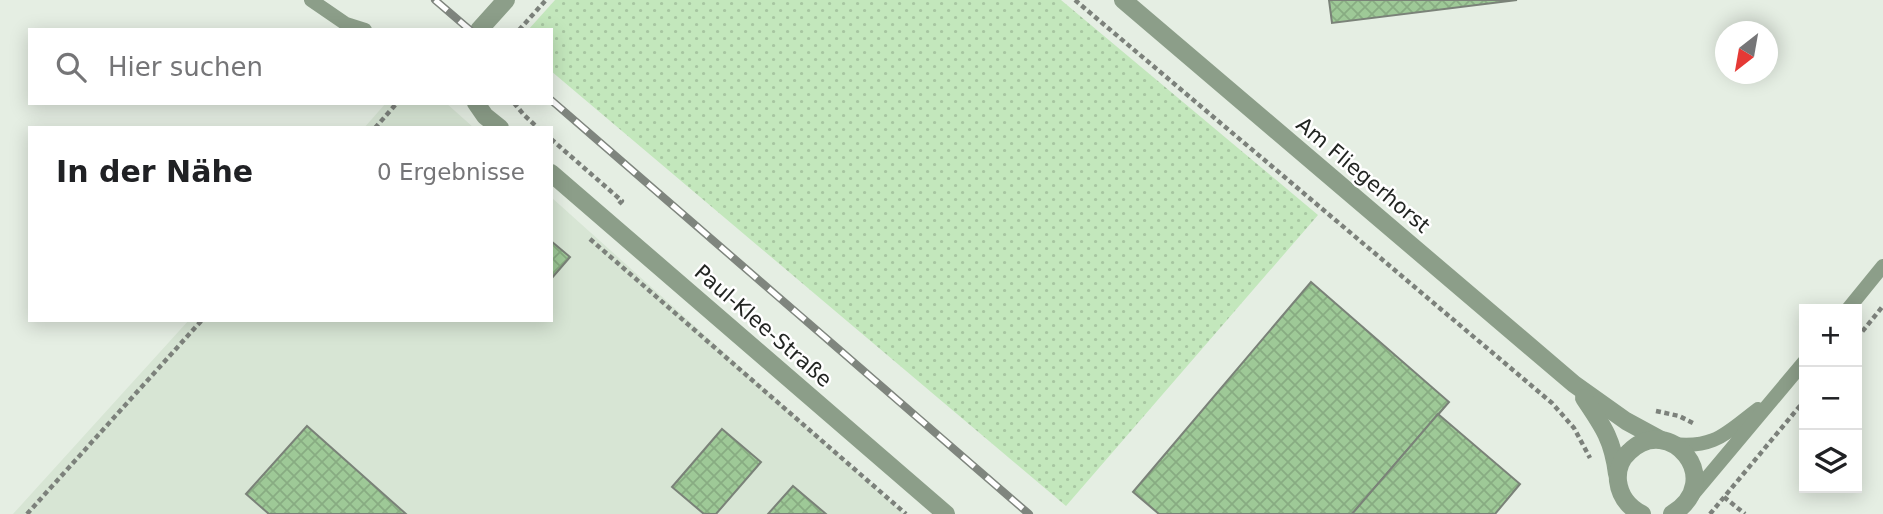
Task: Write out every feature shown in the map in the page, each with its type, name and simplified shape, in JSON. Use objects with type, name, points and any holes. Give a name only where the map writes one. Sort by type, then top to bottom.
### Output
[{"type":"street","points":[[481,28],[506,0]]},
{"type":"street","name":"Am Fliegerhorst","points":[[1123,0],[1574,384],[1604,406],[1684,451],[1695,473],[1695,486],[1680,508]]},
{"type":"street","points":[[481,109],[497,126]]},
{"type":"street","name":"Paul-Klee-Straße","points":[[553,175],[946,514]]},
{"type":"street","name":"Am Fliegerhorst","points":[[1574,384],[1607,434],[1614,453],[1622,514]]},
{"type":"street","points":[[1642,514],[1625,502],[1618,483],[1620,464],[1627,453],[1637,445],[1648,440],[1667,442]]},
{"type":"lane","points":[[311,0],[346,24],[359,28]]},
{"type":"lane","points":[[1852,304],[1883,266]]},
{"type":"lane","points":[[1680,508],[1800,367]]},
{"type":"lane","points":[[1667,442],[1689,446],[1710,443],[1777,395]]},
{"type":"path","points":[[521,28],[546,0]]},
{"type":"path","points":[[1075,0],[1552,403],[1574,428],[1591,460]]},
{"type":"path","points":[[377,126],[395,105]]},
{"type":"path","points":[[516,105],[536,126]]},
{"type":"path","points":[[1862,332],[1883,306]]},
{"type":"path","points":[[27,514],[200,322]]},
{"type":"path","points":[[1710,514],[1799,407]]},
{"type":"path","points":[[1724,497],[1745,514]]},
{"type":"shaded area","points":[[384,105],[448,105],[472,126],[366,126]]},
{"type":"shaded area","points":[[553,199],[904,514],[13,514],[187,322],[553,322]]},
{"type":"green space","points":[[555,0],[1061,0],[1318,215],[1066,506],[553,73],[553,28],[530,28]]},
{"type":"building","points":[[1329,0],[1517,0],[1332,23]]},
{"type":"building","points":[[553,243],[570,257],[553,277]]},
{"type":"building","points":[[1311,282],[1449,402],[1352,514],[1159,514],[1133,492]]},
{"type":"building","points":[[1438,414],[1520,484],[1495,514],[1352,514]]},
{"type":"building","points":[[307,426],[406,514],[269,514],[246,494]]},
{"type":"building","points":[[722,429],[761,462],[716,514],[704,514],[672,487]]},
{"type":"building","points":[[793,486],[826,514],[768,514]]},
{"type":"railway","points":[[435,0],[468,28]]},
{"type":"railway","points":[[553,102],[1029,514]]}]
